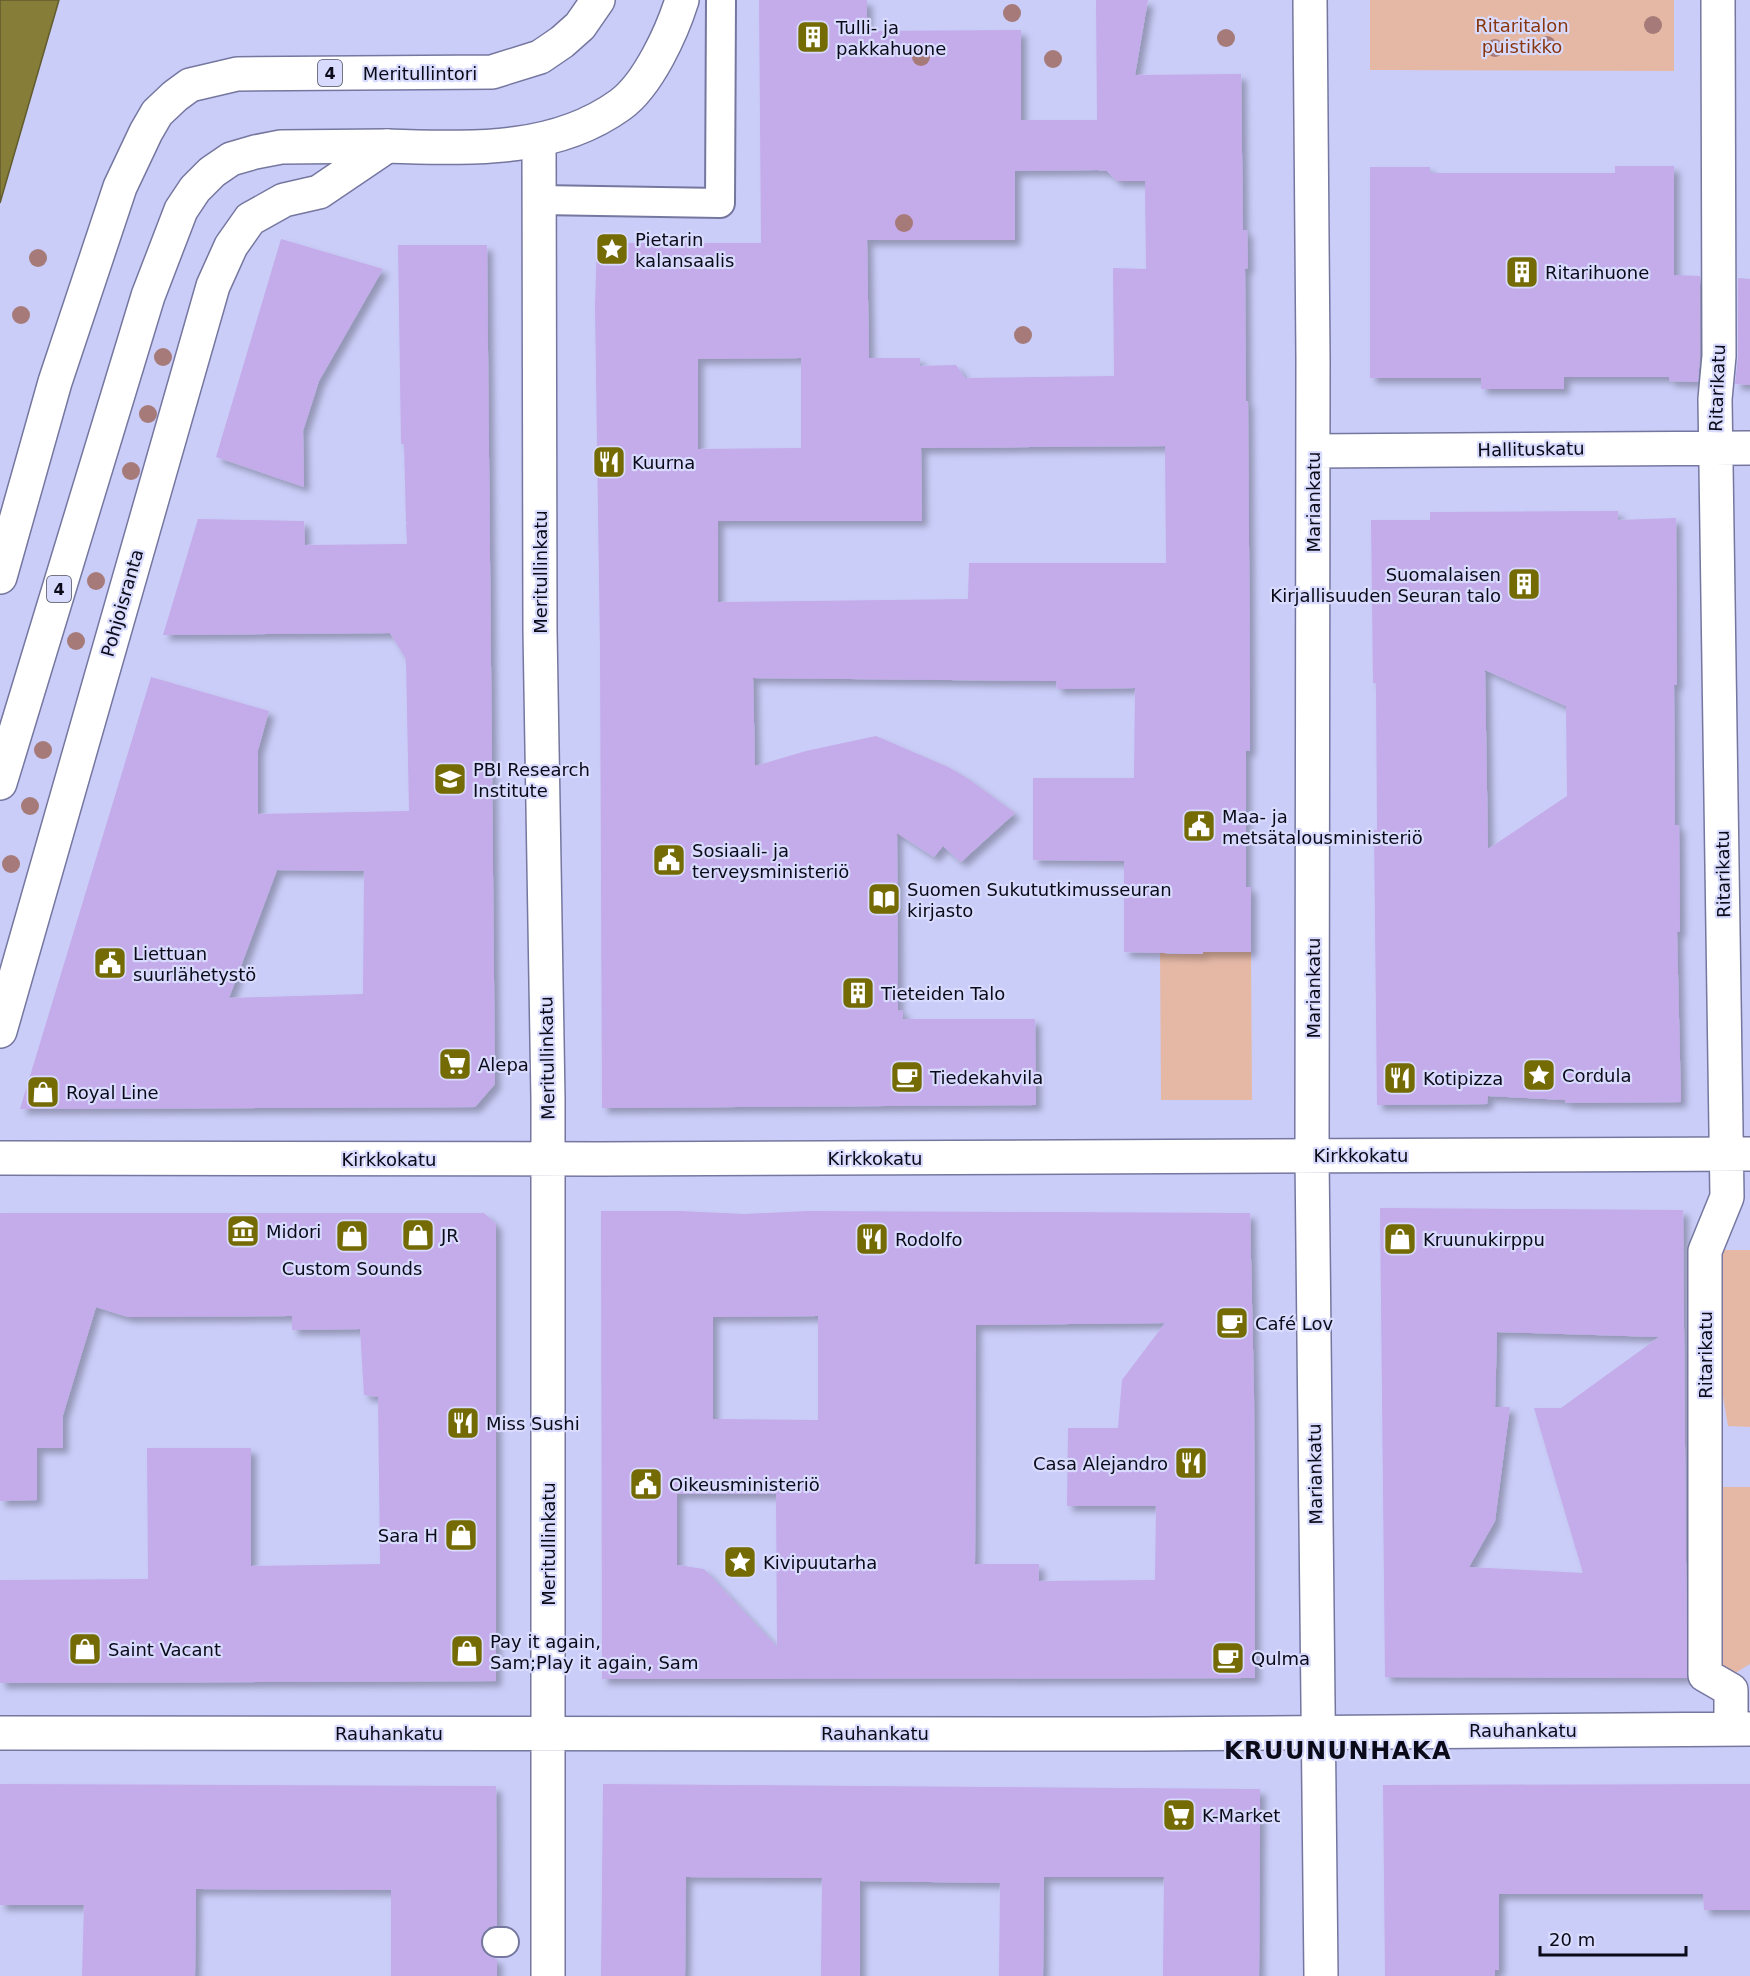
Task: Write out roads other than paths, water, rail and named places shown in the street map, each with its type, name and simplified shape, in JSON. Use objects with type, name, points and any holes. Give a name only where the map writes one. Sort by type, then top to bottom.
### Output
[{"type":"street","name":"Meritullintori","points":[[0,577],[55,382],[111,213],[120,187],[146,132],[158,113],[190,85],[237,74],[492,72],[540,57],[580,26],[598,0]]},
{"type":"street","name":"4","points":[[0,783],[147,296],[181,210],[195,189],[212,172],[231,159],[281,147],[485,148],[539,141],[580,128],[621,104],[642,82],[673,28],[682,0]]},
{"type":"street","name":"Mariankatu","points":[[1310,0],[1313,451],[1312,1156],[1321,1976]]},
{"type":"street","name":"Ritarikatu","points":[[1718,0],[1719,356],[1715,399],[1739,1154],[1727,1197],[1705,1251],[1705,1664],[1706,1675],[1731,1690],[1740,1729]]},
{"type":"street","name":"Meritullinkatu","points":[[539,141],[540,630],[548,1159],[548,1976]]},
{"type":"street","name":"Pohjoisranta","points":[[0,1031],[213,285],[231,246],[250,219],[284,200],[319,192],[387,147]]},
{"type":"street","name":"Hallituskatu","points":[[1313,451],[1750,448]]},
{"type":"street","name":"Kirkkokatu","points":[[0,1158],[548,1159],[1739,1154]]},
{"type":"street","name":"Rauhankatu","points":[[0,1733],[1318,1732],[1740,1729]]},
{"type":"lane","points":[[540,200],[720,203],[721,0]]},
{"type":"place","name":"Tulli- ja pakkahuone","points":[[813,37]]},
{"type":"place","name":"Pietarin kalansaalis","points":[[612,249]]},
{"type":"place","name":"Ritarihuone","points":[[1522,272]]},
{"type":"place","name":"Kuurna","points":[[609,462]]},
{"type":"place","name":"Suomalaisen Kirjallisuuden Seuran talo","points":[[1524,584]]},
{"type":"place","name":"PBI Research Institute","points":[[450,779]]},
{"type":"place","name":"Maa- ja metsätalousministeriö","points":[[1199,826]]},
{"type":"place","name":"Sosiaali- ja terveysministeriö","points":[[669,860]]},
{"type":"place","name":"Suomen Sukututkimusseuran kirjasto","points":[[884,899]]},
{"type":"place","name":"Liettuan suurlähetystö","points":[[110,963]]},
{"type":"place","name":"Tieteiden Talo","points":[[858,993]]},
{"type":"place","name":"Alepa","points":[[455,1064]]},
{"type":"place","name":"Cordula","points":[[1539,1075]]},
{"type":"place","name":"Tiedekahvila","points":[[907,1077]]},
{"type":"place","name":"Kotipizza","points":[[1400,1078]]},
{"type":"place","name":"Royal Line","points":[[43,1092]]},
{"type":"place","name":"Midori","points":[[243,1231]]},
{"type":"place","name":"JR","points":[[418,1235]]},
{"type":"place","name":"Custom Sounds","points":[[352,1236]]},
{"type":"place","name":"Rodolfo","points":[[872,1239]]},
{"type":"place","name":"Kruunukirppu","points":[[1400,1239]]},
{"type":"place","name":"Café Lov","points":[[1232,1323]]},
{"type":"place","name":"Miss Sushi","points":[[463,1423]]},
{"type":"place","name":"Casa Alejandro","points":[[1191,1463]]},
{"type":"place","name":"Oikeusministeriö","points":[[646,1484]]},
{"type":"place","name":"Sara H","points":[[461,1535]]},
{"type":"place","name":"Kivipuutarha","points":[[740,1562]]},
{"type":"place","name":"Saint Vacant","points":[[85,1649]]},
{"type":"place","name":"Pay it again, Sam;Play it again, Sam","points":[[467,1651]]},
{"type":"place","name":"Qulma","points":[[1228,1658]]},
{"type":"place","name":"K-Market","points":[[1179,1815]]},
{"type":"district","name":"KRUUNUNHAKA","points":[[1338,1751]]},
{"type":"park label","name":"Ritaritalon puistikko","points":[[1522,36]]}]
